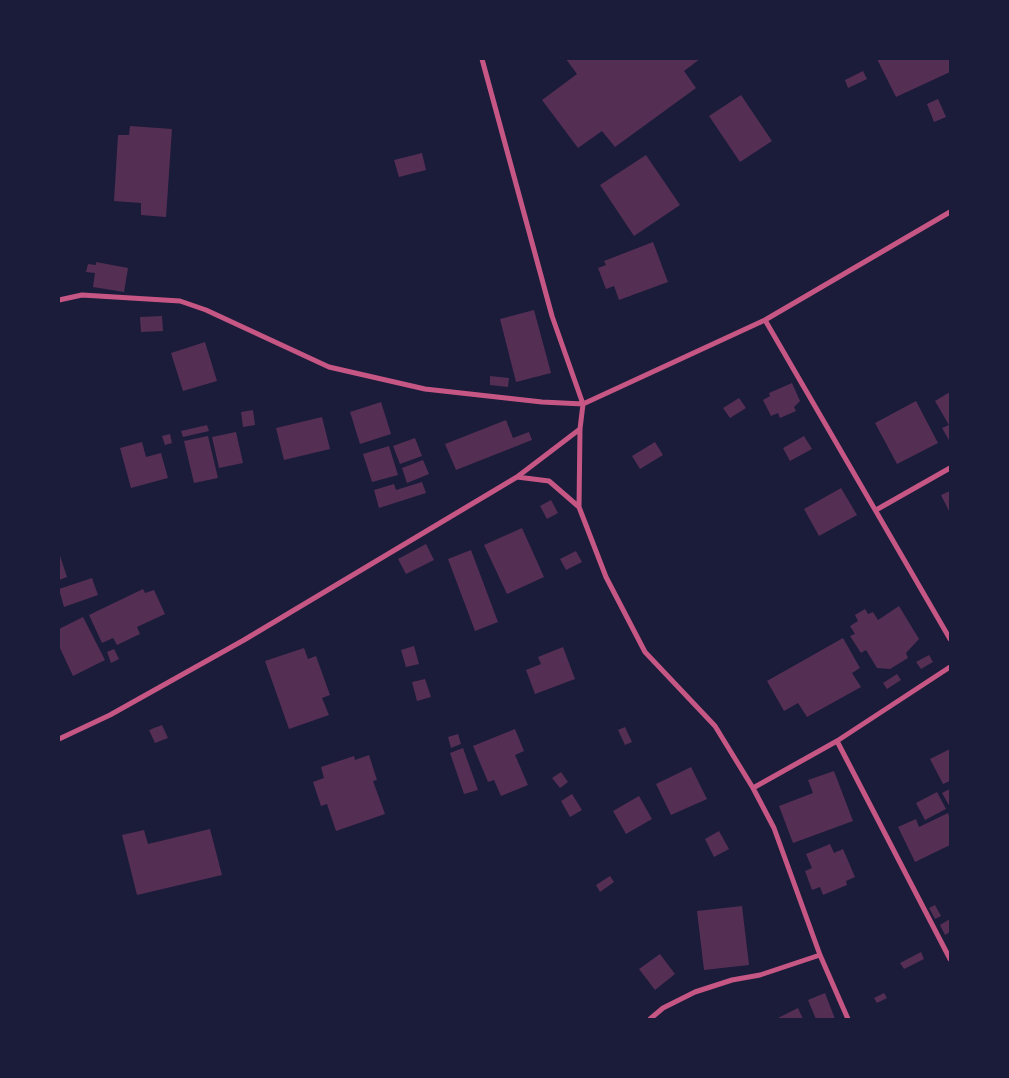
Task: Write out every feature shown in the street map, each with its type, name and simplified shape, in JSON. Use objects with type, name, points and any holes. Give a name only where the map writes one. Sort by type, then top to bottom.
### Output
[{"type":"street","points":[[482,59],[552,316],[583,404],[580,429],[579,506],[606,577],[645,652],[715,726],[753,788],[774,828],[820,955],[848,1019]]},
{"type":"street","points":[[59,300],[82,295],[180,301],[206,310],[329,367],[426,388],[542,402],[583,404],[766,320],[950,212]]},
{"type":"street","points":[[766,320],[950,639]]},
{"type":"street","points":[[59,739],[110,715],[244,640],[518,477],[580,429]]},
{"type":"street","points":[[876,510],[950,468]]},
{"type":"street","points":[[518,477],[549,481],[579,506]]},
{"type":"street","points":[[753,788],[837,741],[950,667]]},
{"type":"street","points":[[837,741],[950,959]]},
{"type":"street","points":[[650,1019],[663,1008],[695,992],[732,980],[760,975],[820,955]]},
{"type":"building","points":[[566,59],[700,59],[684,71],[696,88],[615,147],[602,131],[578,148],[542,100],[577,74]]},
{"type":"building","points":[[877,59],[950,59],[950,72],[896,97]]},
{"type":"building","points":[[863,71],[867,79],[848,88],[845,80]]},
{"type":"building","points":[[741,95],[772,141],[740,162],[709,116]]},
{"type":"building","points":[[938,99],[946,117],[934,122],[927,104]]},
{"type":"building","points":[[130,126],[172,129],[166,217],[141,215],[141,203],[114,201],[118,135],[129,135]]},
{"type":"building","points":[[422,153],[426,170],[399,177],[394,160]]},
{"type":"building","points":[[646,155],[680,205],[634,236],[600,185]]},
{"type":"building","points":[[653,242],[668,282],[619,300],[614,286],[606,289],[598,268],[606,265],[604,261]]},
{"type":"building","points":[[96,262],[128,268],[124,292],[93,287],[95,273],[86,272],[88,264],[96,265]]},
{"type":"building","points":[[534,310],[551,373],[516,382],[500,319]]},
{"type":"building","points":[[162,316],[163,331],[141,332],[140,317]]},
{"type":"building","points":[[205,342],[217,381],[183,391],[171,353]]},
{"type":"building","points":[[490,376],[509,378],[508,387],[490,385]]},
{"type":"building","points":[[792,383],[800,401],[794,407],[796,411],[780,418],[778,413],[771,416],[763,400],[770,396],[769,393]]},
{"type":"building","points":[[950,392],[950,442],[942,428],[949,425],[935,401]]},
{"type":"building","points":[[739,398],[746,408],[730,418],[723,408]]},
{"type":"building","points":[[916,401],[938,443],[897,464],[875,423]]},
{"type":"building","points":[[381,402],[391,434],[360,444],[350,412]]},
{"type":"building","points":[[253,410],[255,425],[243,427],[241,412]]},
{"type":"building","points":[[322,417],[330,449],[284,460],[276,428]]},
{"type":"building","points":[[506,420],[513,438],[529,432],[532,440],[456,470],[445,444]]},
{"type":"building","points":[[207,425],[209,431],[183,437],[181,431]]},
{"type":"building","points":[[236,432],[243,463],[219,468],[212,437]]},
{"type":"building","points":[[170,434],[172,443],[165,445],[162,436]]},
{"type":"building","points":[[208,436],[218,478],[194,483],[184,441]]},
{"type":"building","points":[[804,436],[812,449],[790,461],[783,448]]},
{"type":"building","points":[[415,438],[422,456],[400,464],[393,446]]},
{"type":"building","points":[[142,442],[146,457],[161,453],[168,478],[131,488],[120,448]]},
{"type":"building","points":[[655,442],[663,455],[640,469],[632,456]]},
{"type":"building","points":[[389,446],[398,475],[372,482],[363,454]]},
{"type":"building","points":[[423,460],[429,474],[407,483],[402,468]]},
{"type":"building","points":[[422,482],[426,493],[379,508],[374,490],[394,484],[396,490]]},
{"type":"building","points":[[841,488],[857,515],[819,536],[804,509]]},
{"type":"building","points":[[950,491],[950,513],[941,495]]},
{"type":"building","points":[[551,500],[558,513],[547,519],[540,506]]},
{"type":"building","points":[[522,528],[544,577],[507,594],[484,545]]},
{"type":"building","points":[[426,544],[434,560],[406,574],[398,559]]},
{"type":"building","points":[[471,550],[498,622],[475,631],[448,559]]},
{"type":"building","points":[[576,551],[582,562],[566,570],[560,559]]},
{"type":"building","points":[[59,553],[67,577],[59,580]]},
{"type":"building","points":[[92,578],[98,595],[64,607],[59,589]]},
{"type":"building","points":[[143,589],[145,593],[154,590],[165,614],[137,627],[140,634],[117,645],[113,638],[102,643],[89,615]]},
{"type":"building","points":[[899,606],[919,639],[906,653],[908,658],[890,669],[877,668],[866,650],[861,653],[850,636],[855,634],[850,626],[858,621],[855,615],[865,609],[868,614],[873,612],[878,620]]},
{"type":"building","points":[[83,617],[105,660],[73,676],[59,646],[59,629]]},
{"type":"building","points":[[843,638],[860,668],[852,673],[861,687],[807,717],[798,703],[784,711],[767,681]]},
{"type":"building","points":[[414,646],[419,664],[406,667],[401,650]]},
{"type":"building","points":[[563,647],[575,679],[535,694],[526,670],[541,664],[538,657]]},
{"type":"building","points":[[304,648],[308,659],[316,656],[330,695],[322,698],[329,715],[289,729],[265,661]]},
{"type":"building","points":[[114,649],[119,659],[111,663],[107,652]]},
{"type":"building","points":[[929,655],[933,662],[921,669],[916,662]]},
{"type":"building","points":[[897,674],[901,680],[887,689],[883,683]]},
{"type":"building","points":[[425,679],[431,697],[417,701],[412,682]]},
{"type":"building","points":[[162,725],[168,738],[155,743],[149,730]]},
{"type":"building","points":[[625,727],[632,742],[625,745],[618,730]]},
{"type":"building","points":[[515,729],[524,751],[515,755],[528,785],[501,796],[494,780],[488,782],[473,746]]},
{"type":"building","points":[[458,734],[461,744],[451,748],[448,737]]},
{"type":"building","points":[[463,748],[478,790],[464,794],[450,753]]},
{"type":"building","points":[[950,749],[950,781],[943,784],[930,759]]},
{"type":"building","points":[[369,755],[377,780],[373,781],[385,814],[336,831],[327,804],[321,806],[313,782],[324,778],[321,767],[354,756],[355,760]]},
{"type":"building","points":[[691,767],[707,799],[671,815],[656,784]]},
{"type":"building","points":[[834,771],[853,821],[793,843],[779,806],[813,793],[808,780]]},
{"type":"building","points":[[561,772],[568,782],[560,788],[552,778]]},
{"type":"building","points":[[950,789],[950,807],[942,793]]},
{"type":"building","points":[[937,792],[946,809],[925,820],[916,803]]},
{"type":"building","points":[[572,794],[582,810],[570,817],[561,801]]},
{"type":"building","points":[[639,796],[652,819],[626,834],[613,811]]},
{"type":"building","points":[[948,813],[950,818],[950,845],[915,862],[898,827],[916,819],[919,827]]},
{"type":"building","points":[[210,829],[222,875],[137,895],[122,835],[144,830],[148,844]]},
{"type":"building","points":[[719,831],[729,849],[714,857],[705,839]]},
{"type":"building","points":[[830,844],[834,853],[843,849],[855,877],[846,881],[847,885],[823,895],[820,887],[812,890],[805,871],[812,868],[806,854]]},
{"type":"building","points":[[610,876],[614,882],[600,892],[596,885]]},
{"type":"building","points":[[935,905],[941,916],[935,919],[929,908]]},
{"type":"building","points":[[742,906],[749,965],[704,970],[697,911]]},
{"type":"building","points":[[950,919],[950,932],[945,935],[940,925]]},
{"type":"building","points":[[921,952],[924,959],[904,969],[900,963]]},
{"type":"building","points":[[660,954],[675,974],[655,990],[639,969]]},
{"type":"building","points":[[825,993],[835,1019],[816,1019],[808,1000]]},
{"type":"building","points":[[884,993],[887,998],[877,1003],[874,998]]},
{"type":"building","points":[[798,1008],[803,1019],[776,1019]]}]
